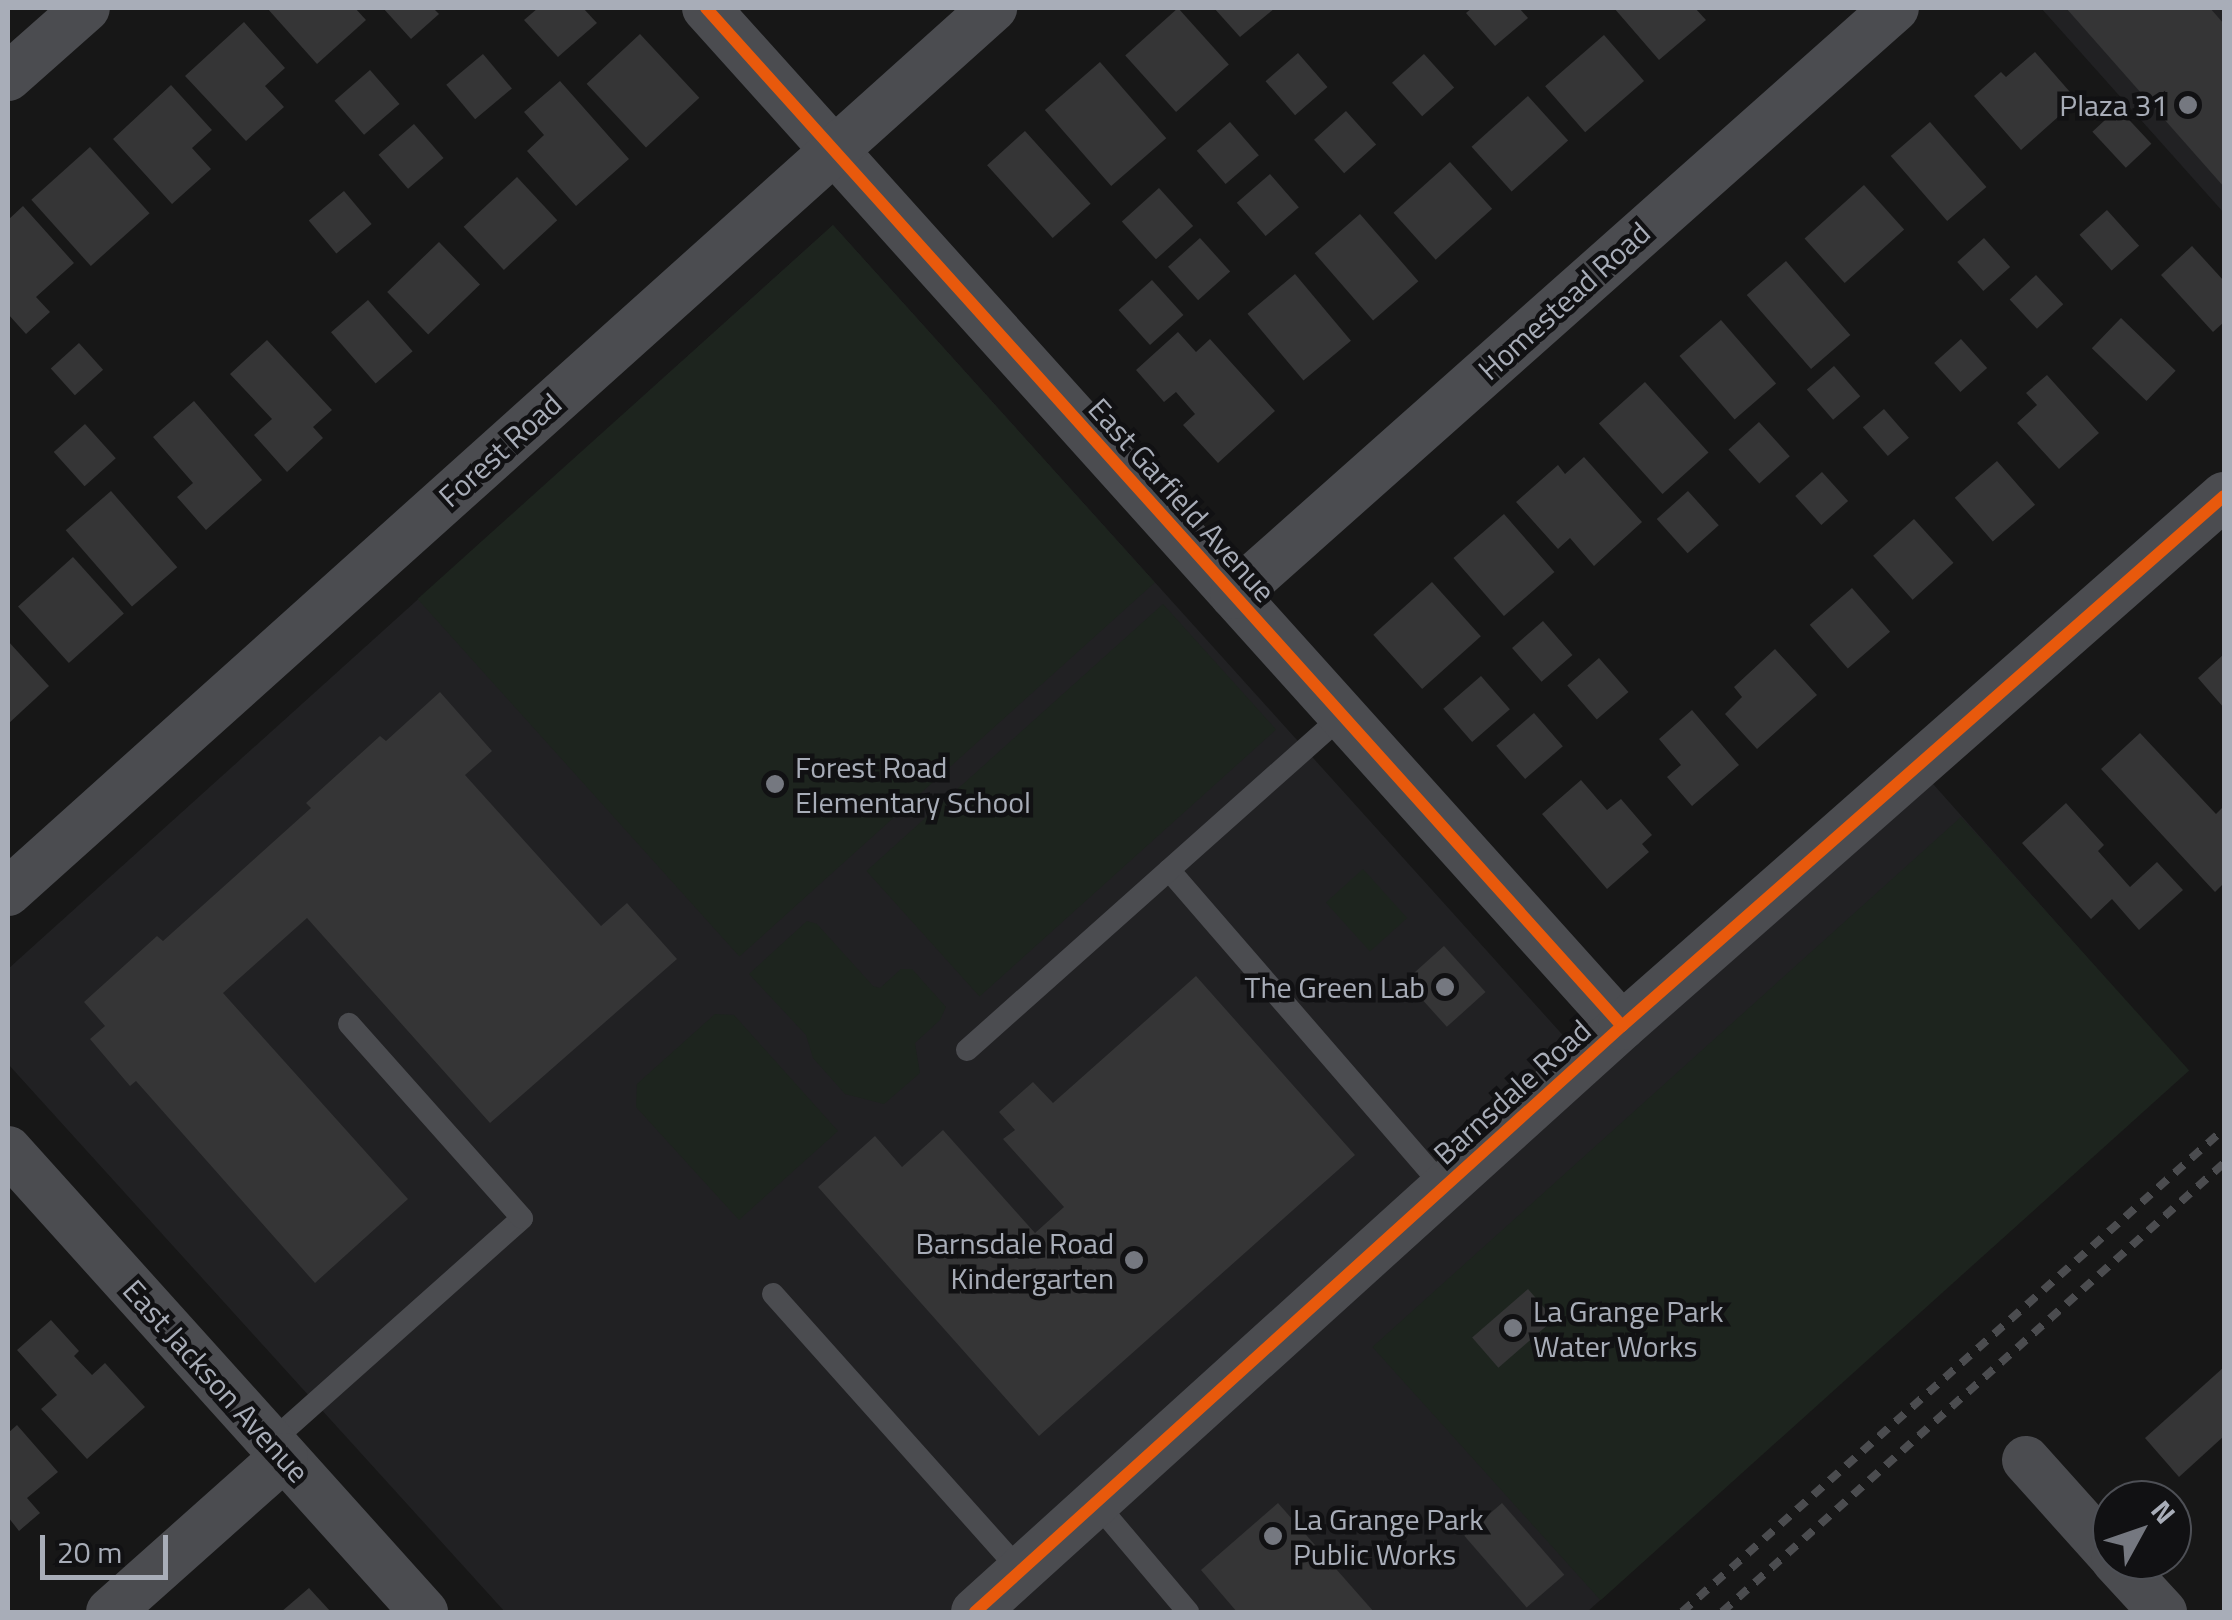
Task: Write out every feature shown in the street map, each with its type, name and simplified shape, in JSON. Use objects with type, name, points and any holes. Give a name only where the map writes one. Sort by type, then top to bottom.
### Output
[{"type":"street","points":[[8,78],[86,8]]},
{"type":"street","name":"East Garfield Avenue","points":[[706,8],[1622,1026]]},
{"type":"street","name":"Forest Road","points":[[8,892],[993,8]]},
{"type":"street","name":"Homestead Road","points":[[1234,595],[1895,8]]},
{"type":"street","name":"Barnsdale Road","points":[[975,1612],[1622,1026],[2224,496]]},
{"type":"street","name":"East Jackson Avenue","points":[[8,1150],[424,1612]]},
{"type":"street","points":[[110,1612],[278,1449]]},
{"type":"street","points":[[2026,1460],[2092,1534]]},
{"type":"street","points":[[2134,1580],[2162,1612]]},
{"type":"lane","points":[[967,1050],[1342,716]]},
{"type":"lane","points":[[1169,870],[1444,1188]]},
{"type":"lane","points":[[278,1449],[522,1218],[350,1024]]},
{"type":"lane","points":[[772,1294],[1021,1571]]},
{"type":"lane","points":[[1096,1503],[1188,1612]]},
{"type":"shaded area","name":"Plaza 31","points":[[2041,8],[2224,8],[2224,213]]},
{"type":"shaded area","name":"Forest Road Elementary School","points":[[833,225],[1569,1042],[1910,758],[2188,1071],[1587,1612],[505,1612],[8,1064],[8,969]]},
{"type":"shaded area","points":[[833,225],[1155,582],[739,956],[418,599]]},
{"type":"shaded area","points":[[1163,604],[1276,730],[980,997],[866,871]]},
{"type":"shaded area","points":[[1961,817],[2189,1070],[1601,1600],[1372,1347]]},
{"type":"shaded area","points":[[1363,869],[1407,918],[1370,952],[1326,902]]},
{"type":"shaded area","points":[[807,921],[817,924],[873,986],[880,988],[901,969],[912,969],[946,1007],[940,1020],[915,1043],[920,1073],[884,1104],[845,1094],[813,1058],[806,1035],[749,974]]},
{"type":"shaded area","points":[[715,1014],[734,1015],[838,1131],[739,1220],[636,1107],[637,1084]]},
{"type":"building","points":[[267,8],[355,8],[366,20],[317,64]]},
{"type":"building","points":[[383,8],[433,8],[439,14],[411,39]]},
{"type":"building","points":[[538,8],[583,8],[597,23],[558,57],[524,20]]},
{"type":"building","points":[[1178,8],[1229,64],[1176,112],[1125,56]]},
{"type":"building","points":[[1214,8],[1275,8],[1240,37]]},
{"type":"building","points":[[1472,8],[1519,8],[1528,18],[1495,46],[1466,13]]},
{"type":"building","points":[[1614,8],[1695,8],[1706,20],[1659,60]]},
{"type":"building","name":"Plaza 31","points":[[2066,8],[2210,8],[2224,24],[2224,187]]},
{"type":"building","points":[[244,22],[285,68],[265,86],[284,107],[246,141],[185,76]]},
{"type":"building","points":[[640,34],[699,98],[646,147],[587,84]]},
{"type":"building","points":[[1604,35],[1644,81],[1585,132],[1545,86]]},
{"type":"building","points":[[2035,52],[2077,100],[2021,150],[1974,96],[2001,72],[2006,77]]},
{"type":"building","points":[[1298,53],[1328,87],[1295,115],[1266,81]]},
{"type":"building","points":[[483,54],[512,88],[475,119],[446,85]]},
{"type":"building","points":[[1424,54],[1454,87],[1422,116],[1392,83]]},
{"type":"building","points":[[1100,62],[1166,138],[1111,186],[1045,110]]},
{"type":"building","points":[[370,70],[400,104],[364,135],[335,101]]},
{"type":"building","points":[[560,81],[629,159],[576,206],[527,151],[544,135],[524,112]]},
{"type":"building","points":[[171,85],[212,130],[192,148],[211,169],[172,204],[113,139]]},
{"type":"building","points":[[1528,96],[1568,141],[1512,191],[1472,147]]},
{"type":"building","points":[[2118,108],[2151,144],[2126,168],[2092,132]]},
{"type":"building","points":[[1346,111],[1376,144],[1344,173],[1314,140]]},
{"type":"building","points":[[1230,122],[1259,155],[1226,184],[1197,151]]},
{"type":"building","points":[[1930,122],[1986,187],[1947,221],[1891,156]]},
{"type":"building","points":[[414,124],[444,158],[408,189],[379,155]]},
{"type":"building","points":[[1025,131],[1091,204],[1053,238],[987,165]]},
{"type":"building","points":[[90,147],[150,213],[91,266],[31,200]]},
{"type":"building","points":[[1450,162],[1492,209],[1436,260],[1394,213]]},
{"type":"building","points":[[1270,174],[1299,207],[1266,236],[1237,203]]},
{"type":"building","points":[[517,177],[557,220],[504,270],[464,227]]},
{"type":"building","points":[[1864,185],[1904,230],[1845,283],[1805,239]]},
{"type":"building","points":[[1159,188],[1193,226],[1156,259],[1122,221]]},
{"type":"building","points":[[344,191],[372,224],[336,254],[309,221]]},
{"type":"building","points":[[23,206],[74,263],[36,297],[50,312],[26,334],[8,314],[8,220]]},
{"type":"building","points":[[2107,210],[2139,246],[2112,270],[2080,235]]},
{"type":"building","points":[[1360,214],[1418,281],[1373,321],[1315,253]]},
{"type":"building","points":[[1200,238],[1230,271],[1198,300],[1168,267]]},
{"type":"building","points":[[1984,238],[2010,267],[1983,291],[1957,262]]},
{"type":"building","points":[[439,242],[480,284],[428,334],[387,292]]},
{"type":"building","points":[[2192,246],[2224,281],[2224,322],[2213,332],[2161,275]]},
{"type":"building","points":[[1786,261],[1850,335],[1811,369],[1747,295]]},
{"type":"building","points":[[1295,274],[1351,341],[1303,380],[1248,314]]},
{"type":"building","points":[[2036,275],[2063,304],[2037,329],[2010,300]]},
{"type":"building","points":[[1152,280],[1183,315],[1150,345],[1119,310]]},
{"type":"building","points":[[368,300],[413,351],[376,383],[331,332]]},
{"type":"building","points":[[2121,318],[2176,371],[2146,401],[2092,348]]},
{"type":"building","points":[[1721,320],[1776,383],[1735,419],[1679,356]]},
{"type":"building","points":[[1178,332],[1196,352],[1210,339],[1275,411],[1218,463],[1183,425],[1195,414],[1176,392],[1164,402],[1136,370]]},
{"type":"building","points":[[1961,339],[1987,368],[1960,392],[1934,363]]},
{"type":"building","points":[[267,340],[332,410],[313,427],[323,438],[287,472],[254,435],[272,419],[230,374]]},
{"type":"building","points":[[79,343],[103,370],[75,395],[51,368]]},
{"type":"building","points":[[1834,366],[1860,396],[1833,420],[1807,390]]},
{"type":"building","points":[[2047,375],[2099,433],[2059,469],[2017,423],[2037,405],[2026,393]]},
{"type":"building","points":[[1645,382],[1709,453],[1662,494],[1599,423]]},
{"type":"building","points":[[194,401],[262,480],[206,530],[177,497],[193,483],[153,437]]},
{"type":"building","points":[[1884,409],[1909,438],[1888,456],[1863,427]]},
{"type":"building","points":[[1759,422],[1790,456],[1759,484],[1729,449]]},
{"type":"building","points":[[85,424],[116,458],[85,486],[54,452]]},
{"type":"building","points":[[1584,457],[1642,522],[1594,566],[1570,538],[1558,549],[1516,502],[1558,465],[1565,474]]},
{"type":"building","points":[[1997,461],[2035,505],[1993,542],[1955,498]]},
{"type":"building","points":[[1822,472],[1848,501],[1821,525],[1795,496]]},
{"type":"building","points":[[111,491],[177,567],[132,607],[66,530]]},
{"type":"building","points":[[1688,491],[1719,525],[1688,553],[1657,519]]},
{"type":"building","points":[[1504,514],[1555,572],[1504,616],[1453,558]]},
{"type":"building","points":[[1914,519],[1953,563],[1913,600],[1873,556]]},
{"type":"building","points":[[73,557],[124,613],[69,663],[18,607]]},
{"type":"building","points":[[1432,582],[1481,636],[1422,689],[1373,635]]},
{"type":"building","points":[[1852,588],[1890,632],[1848,669],[1810,625]]},
{"type":"building","points":[[1543,621],[1573,655],[1542,682],[1512,648]]},
{"type":"building","points":[[8,641],[49,686],[8,724]]},
{"type":"building","points":[[1775,649],[1817,695],[1757,749],[1725,714],[1742,697],[1734,687]]},
{"type":"building","points":[[2224,654],[2224,708],[2198,678]]},
{"type":"building","points":[[1599,658],[1629,692],[1597,720],[1567,686]]},
{"type":"building","points":[[1481,676],[1510,709],[1472,742],[1443,709]]},
{"type":"building","points":[[440,692],[492,751],[465,775],[601,926],[627,903],[677,959],[490,1123],[307,918],[223,993],[408,1199],[315,1283],[136,1081],[130,1086],[90,1039],[105,1026],[84,1002],[157,936],[163,941],[311,808],[306,803],[380,736],[386,741]]},
{"type":"building","points":[[1692,710],[1739,765],[1692,806],[1667,777],[1681,765],[1659,739]]},
{"type":"building","points":[[1534,713],[1563,746],[1525,779],[1496,746]]},
{"type":"building","points":[[2140,733],[2216,814],[2224,806],[2224,883],[2215,892],[2101,769]]},
{"type":"building","points":[[1581,780],[1607,810],[1621,799],[1652,835],[1642,844],[1649,852],[1607,889],[1542,814]]},
{"type":"building","points":[[2066,803],[2104,845],[2098,851],[2130,887],[2157,862],[2183,890],[2139,930],[2112,899],[2091,919],[2022,843]]},
{"type":"building","name":"The Green Lab","points":[[1444,946],[1485,992],[1447,1027],[1405,981]]},
{"type":"building","name":"Barnsdale Road Kindergarten","points":[[1196,976],[1355,1155],[1039,1436],[818,1187],[875,1136],[902,1167],[943,1130],[1035,1233],[1064,1207],[1003,1139],[1015,1130],[999,1112],[1033,1082],[1053,1103]]},
{"type":"building","name":"La Grange Park Water Works","points":[[1528,1289],[1554,1319],[1498,1368],[1472,1338]]},
{"type":"building","points":[[51,1320],[79,1351],[74,1356],[92,1375],[105,1363],[145,1407],[87,1459],[41,1409],[57,1395],[17,1350]]},
{"type":"building","points":[[2224,1367],[2224,1436],[2179,1477],[2145,1438]]},
{"type":"building","points":[[17,1425],[58,1472],[27,1498],[40,1513],[19,1531],[8,1517],[8,1433]]},
{"type":"building","name":"La Grange Park Public Works","points":[[1278,1503],[1374,1612],[1237,1612],[1201,1570]]},
{"type":"building","points":[[1502,1503],[1564,1575],[1527,1608],[1464,1536]]},
{"type":"building","points":[[309,1588],[331,1612],[281,1612]]},
{"type":"railway","points":[[1682,1612],[2224,1129]]},
{"type":"railway","points":[[1722,1612],[2224,1163]]},
{"type":"cycle path","points":[[706,8],[1622,1026]]},
{"type":"cycle path","points":[[975,1612],[1622,1026],[2224,496]]},
{"type":"place","name":"Plaza 31","points":[[2188,105]]},
{"type":"place","name":"Forest Road Elementary School","points":[[775,784]]},
{"type":"place","name":"The Green Lab","points":[[1445,987]]},
{"type":"place","name":"Barnsdale Road Kindergarten","points":[[1134,1260]]},
{"type":"place","name":"La Grange Park Water Works","points":[[1513,1328]]},
{"type":"place","name":"La Grange Park Public Works","points":[[1273,1536]]}]
